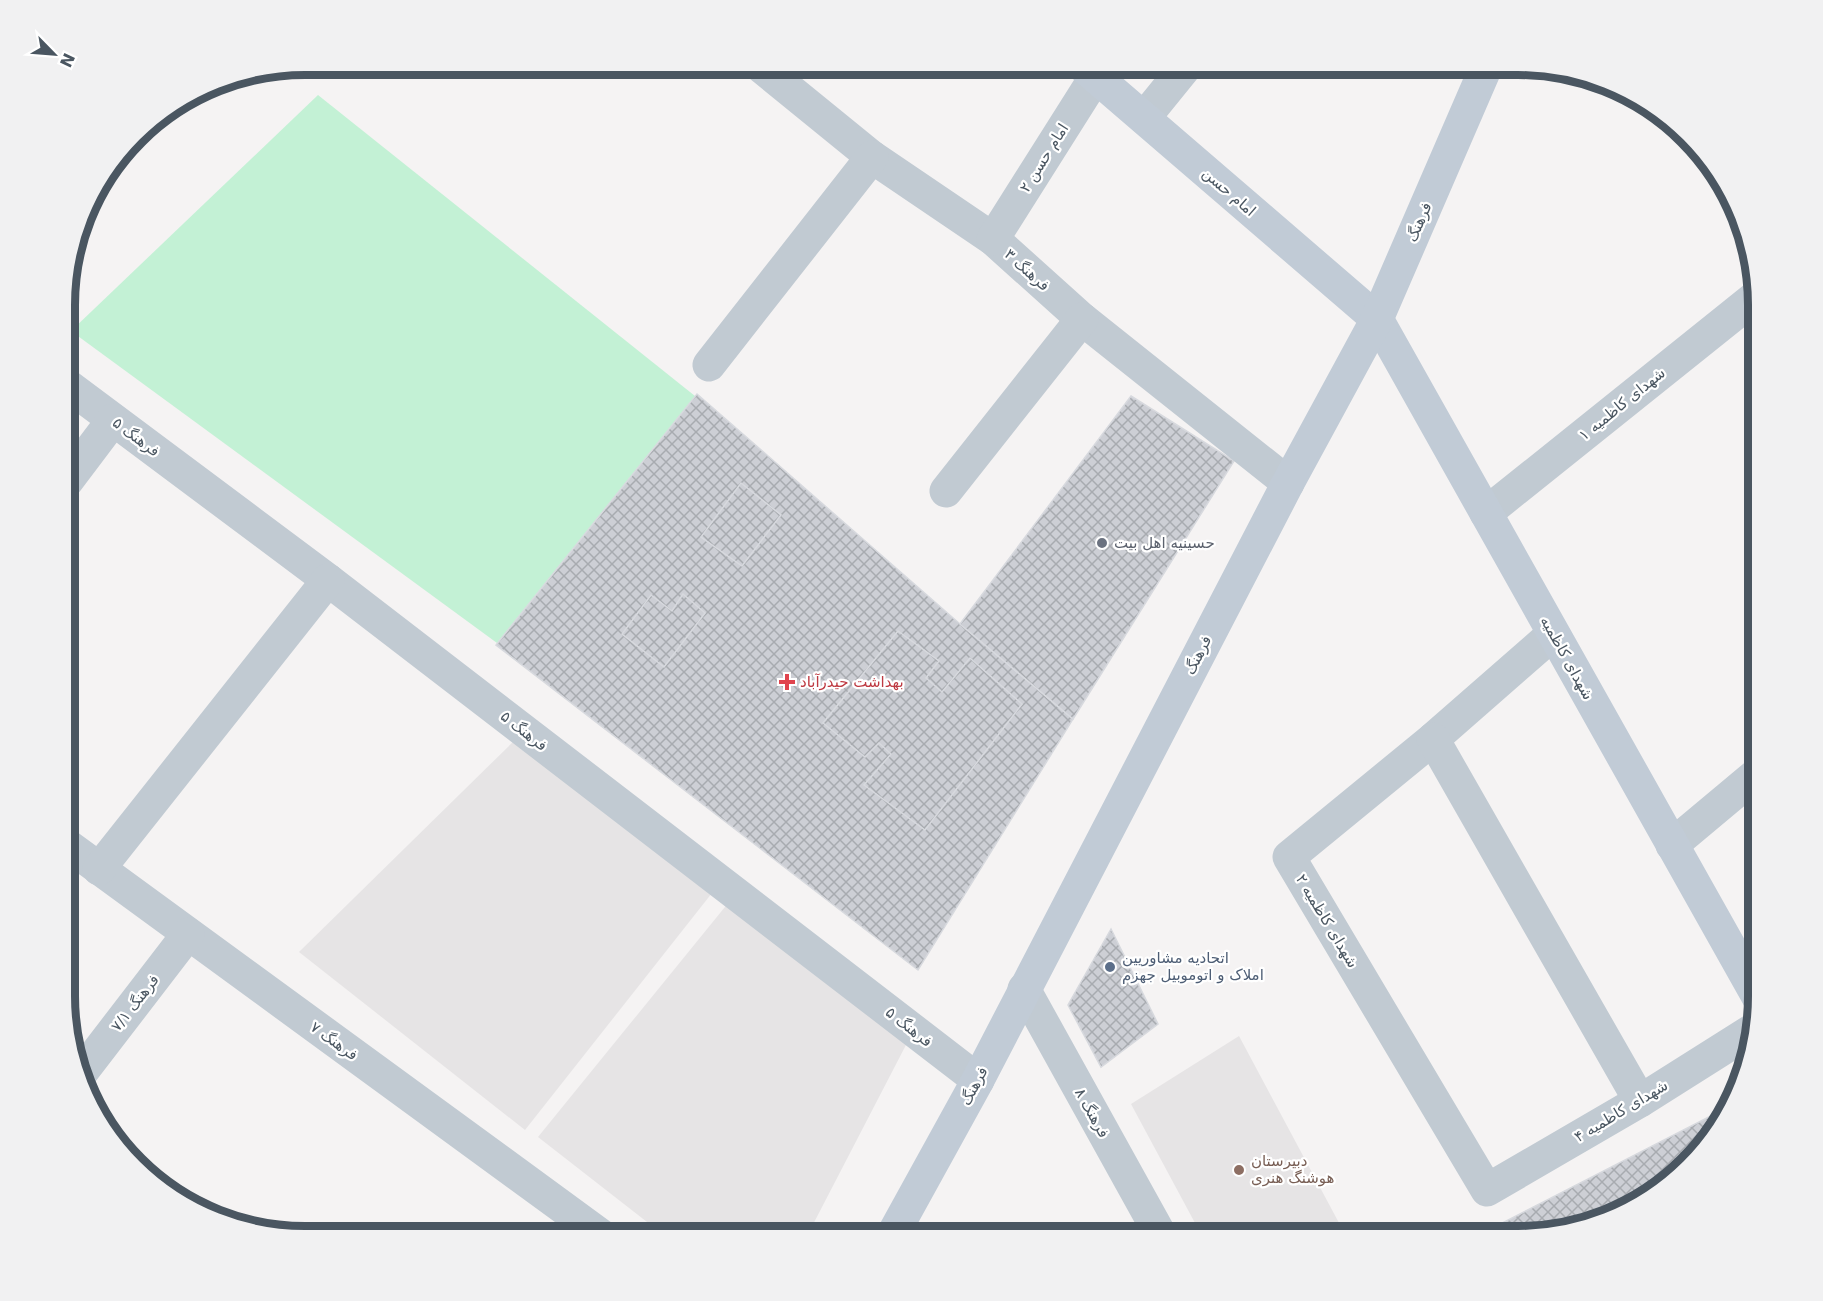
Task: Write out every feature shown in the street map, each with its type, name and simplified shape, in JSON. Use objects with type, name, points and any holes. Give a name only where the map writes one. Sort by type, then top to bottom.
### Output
[{"type":"main road","name":"امام حسن","points":[[1094,75],[1377,319]]},
{"type":"main road","name":"فرهنگ","points":[[905,1226],[1024,989],[1288,483],[1377,319],[1483,75]]},
{"type":"main road","name":"شهدای کاظمیه","points":[[1377,319],[1748,976]]},
{"type":"street","name":"فرهنگ ۳","points":[[771,75],[872,157],[993,239],[1082,319],[1288,483]]},
{"type":"street","name":"امام حسن ۲","points":[[993,239],[1087,75]]},
{"type":"street","points":[[1144,118],[1179,75]]},
{"type":"street","points":[[709,365],[872,157]]},
{"type":"street","name":"شهدای کاظمیه ۱","points":[[1486,513],[1748,303]]},
{"type":"street","points":[[946,491],[1082,319]]},
{"type":"street","name":"فرهنگ ۵","points":[[75,393],[328,580],[978,1080]]},
{"type":"street","points":[[75,469],[113,420]]},
{"type":"street","points":[[99,869],[328,580]]},
{"type":"street","name":"شهدای کاظمیه ۲","points":[[1487,1190],[1289,857],[1433,739],[1553,634]]},
{"type":"street","points":[[1433,739],[1640,1101]]},
{"type":"street","points":[[1672,845],[1748,780]]},
{"type":"street","name":"فرهنگ ۷","points":[[75,852],[588,1226]]},
{"type":"street","name":"فرهنگ ۷/۱","points":[[86,1067],[188,934]]},
{"type":"street","name":"فرهنگ ۸","points":[[1024,989],[1155,1226]]},
{"type":"street","name":"شهدای کاظمیه ۴","points":[[1487,1190],[1640,1101],[1745,1035]]},
{"type":"shaded area","points":[[515,740],[712,893],[525,1130],[299,952]]},
{"type":"shaded area","points":[[729,902],[907,1043],[812,1226],[652,1226],[538,1137]]},
{"type":"shaded area","name":"دبیرستان هوشنگ هنری","points":[[1239,1036],[1341,1226],[1197,1226],[1131,1104]]},
{"type":"green space","points":[[318,95],[695,396],[497,643],[75,334],[75,327]]},
{"type":"building","name":"بهداشت حیدرآباد","points":[[697,394],[960,624],[1073,719],[918,970],[496,645]]},
{"type":"building","name":"حسینیه اهل بیت","points":[[1131,396],[1234,461],[1073,719],[960,624]]},
{"type":"building","points":[[741,483],[781,515],[742,566],[701,537]]},
{"type":"building","points":[[683,594],[705,613],[664,667],[622,634],[651,595],[672,611]]},
{"type":"building","points":[[898,631],[939,661],[926,678],[942,692],[970,658],[1022,704],[925,830],[864,785],[891,754],[879,743],[865,757],[823,723]]},
{"type":"building","name":"اتحادیه مشاوریین املاک و اتوموبیل جهزم","points":[[1111,929],[1158,1024],[1101,1067],[1068,1005]]},
{"type":"building","points":[[1715,1113],[1681,1159],[1646,1187],[1620,1202],[1592,1214],[1563,1222],[1533,1226],[1496,1226]]},
{"type":"place","name":"حسینیه اهل بیت","points":[[1102,543]]},
{"type":"place","name":"بهداشت حیدرآباد","points":[[787,682]]},
{"type":"place","name":"اتحادیه مشاوریین املاک و اتوموبیل جهزم","points":[[1110,967]]},
{"type":"place","name":"دبیرستان هوشنگ هنری","points":[[1239,1170]]}]
